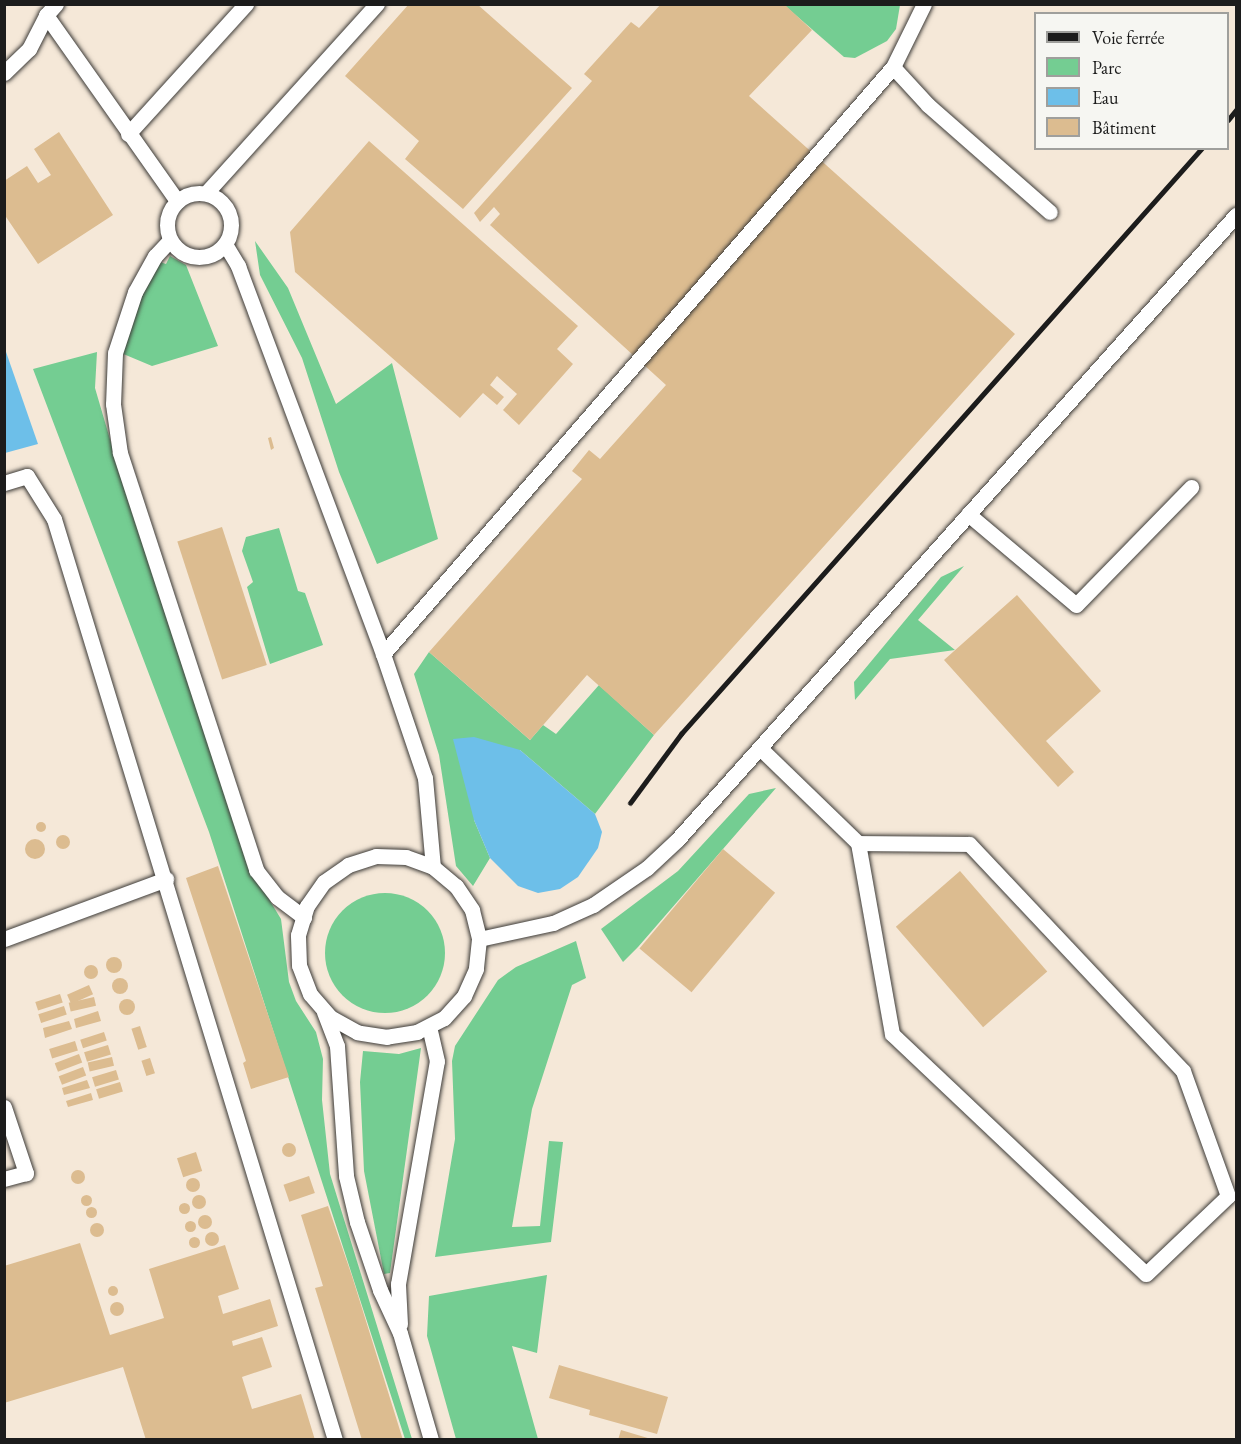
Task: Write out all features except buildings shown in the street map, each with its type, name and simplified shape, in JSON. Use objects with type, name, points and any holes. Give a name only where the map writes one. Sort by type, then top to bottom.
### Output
[{"type":"lane","points":[[128,134],[246,4]]},
{"type":"lane","points":[[206,193],[377,4]]},
{"type":"lane","points":[[383,654],[892,67],[924,4]]},
{"type":"lane","points":[[4,73],[29,50],[51,10],[128,134],[177,201]]},
{"type":"lane","points":[[892,67],[928,105],[1050,212]]},
{"type":"lane","points":[[206,193],[216,197],[229,213],[231,223],[225,244],[207,256],[197,257],[177,249],[170,240],[167,220],[177,201],[185,195],[206,193]]},
{"type":"lane","points":[[479,939],[553,923],[618,890],[677,840],[1236,215]]},
{"type":"lane","points":[[170,240],[155,256],[135,292],[115,353],[112,378],[120,453],[256,870],[278,897],[304,917]]},
{"type":"lane","points":[[225,244],[238,266],[383,654],[424,778],[433,867]]},
{"type":"lane","points":[[4,483],[27,476],[54,519],[334,1440]]},
{"type":"lane","points":[[968,514],[1076,605],[1191,487]]},
{"type":"lane","points":[[760,748],[858,843],[892,1034],[1146,1274],[1228,1196],[1183,1071],[969,844],[858,843]]},
{"type":"lane","points":[[376,856],[396,856],[433,867],[456,886],[467,902],[479,939],[476,969],[464,996],[444,1018],[417,1032],[377,1036],[357,1032],[330,1017],[310,994],[299,965],[298,935],[304,917],[324,882],[348,865],[376,856]]},
{"type":"lane","points":[[4,939],[165,879]]},
{"type":"lane","points":[[322,1007],[337,1046],[346,1176],[357,1222],[380,1290],[400,1333],[430,1440]]},
{"type":"lane","points":[[400,1333],[398,1284],[438,1061],[429,1026]]},
{"type":"lane","points":[[4,1107],[26,1173],[4,1179]]},
{"type":"green space","points":[[784,5],[900,5],[896,29],[887,41],[855,58],[844,57]]},
{"type":"green space","points":[[255,241],[288,288],[336,404],[392,363],[438,539],[377,564],[339,472],[302,358],[260,275]]},
{"type":"green space","points":[[170,256],[186,265],[218,346],[152,366],[121,353],[143,292],[160,262],[166,264]]},
{"type":"green space","points":[[97,352],[95,388],[114,453],[248,865],[281,919],[289,982],[296,1001],[316,1032],[323,1059],[322,1100],[330,1174],[412,1439],[405,1439],[209,832],[33,369]]},
{"type":"green space","points":[[279,528],[298,591],[305,593],[323,645],[270,664],[247,587],[253,582],[242,551],[246,537]]},
{"type":"green space","points":[[964,566],[918,620],[955,650],[890,659],[855,700],[854,682],[941,577]]},
{"type":"green space","points":[[429,652],[530,740],[543,725],[556,734],[599,685],[654,735],[595,814],[520,750],[474,820],[490,858],[473,886],[456,866],[439,755],[414,674]]},
{"type":"green space","points":[[776,788],[623,962],[601,929],[678,871],[749,794]]},
{"type":"green space","points":[[385,893],[408,897],[428,910],[441,930],[445,953],[441,976],[428,996],[408,1009],[385,1013],[362,1009],[342,996],[329,976],[325,953],[329,930],[342,910],[362,897]]},
{"type":"green space","points":[[576,941],[586,978],[572,985],[532,1109],[512,1227],[540,1226],[549,1141],[563,1142],[551,1242],[435,1257],[455,1139],[452,1061],[455,1046],[498,980],[516,967]]},
{"type":"green space","points":[[421,1048],[390,1273],[384,1274],[364,1171],[360,1082],[363,1051],[399,1054]]},
{"type":"green space","points":[[547,1275],[537,1353],[512,1346],[538,1439],[456,1439],[427,1336],[429,1296]]},
{"type":"water","points":[[5,349],[38,444],[4,453]]},
{"type":"water","points":[[474,737],[520,750],[595,814],[602,832],[598,848],[578,877],[560,889],[538,893],[518,886],[490,858],[474,820],[453,739]]},
{"type":"railway","points":[[1229,119],[1236,110]]},
{"type":"railway","points":[[630,803],[681,734],[1200,150]]}]
